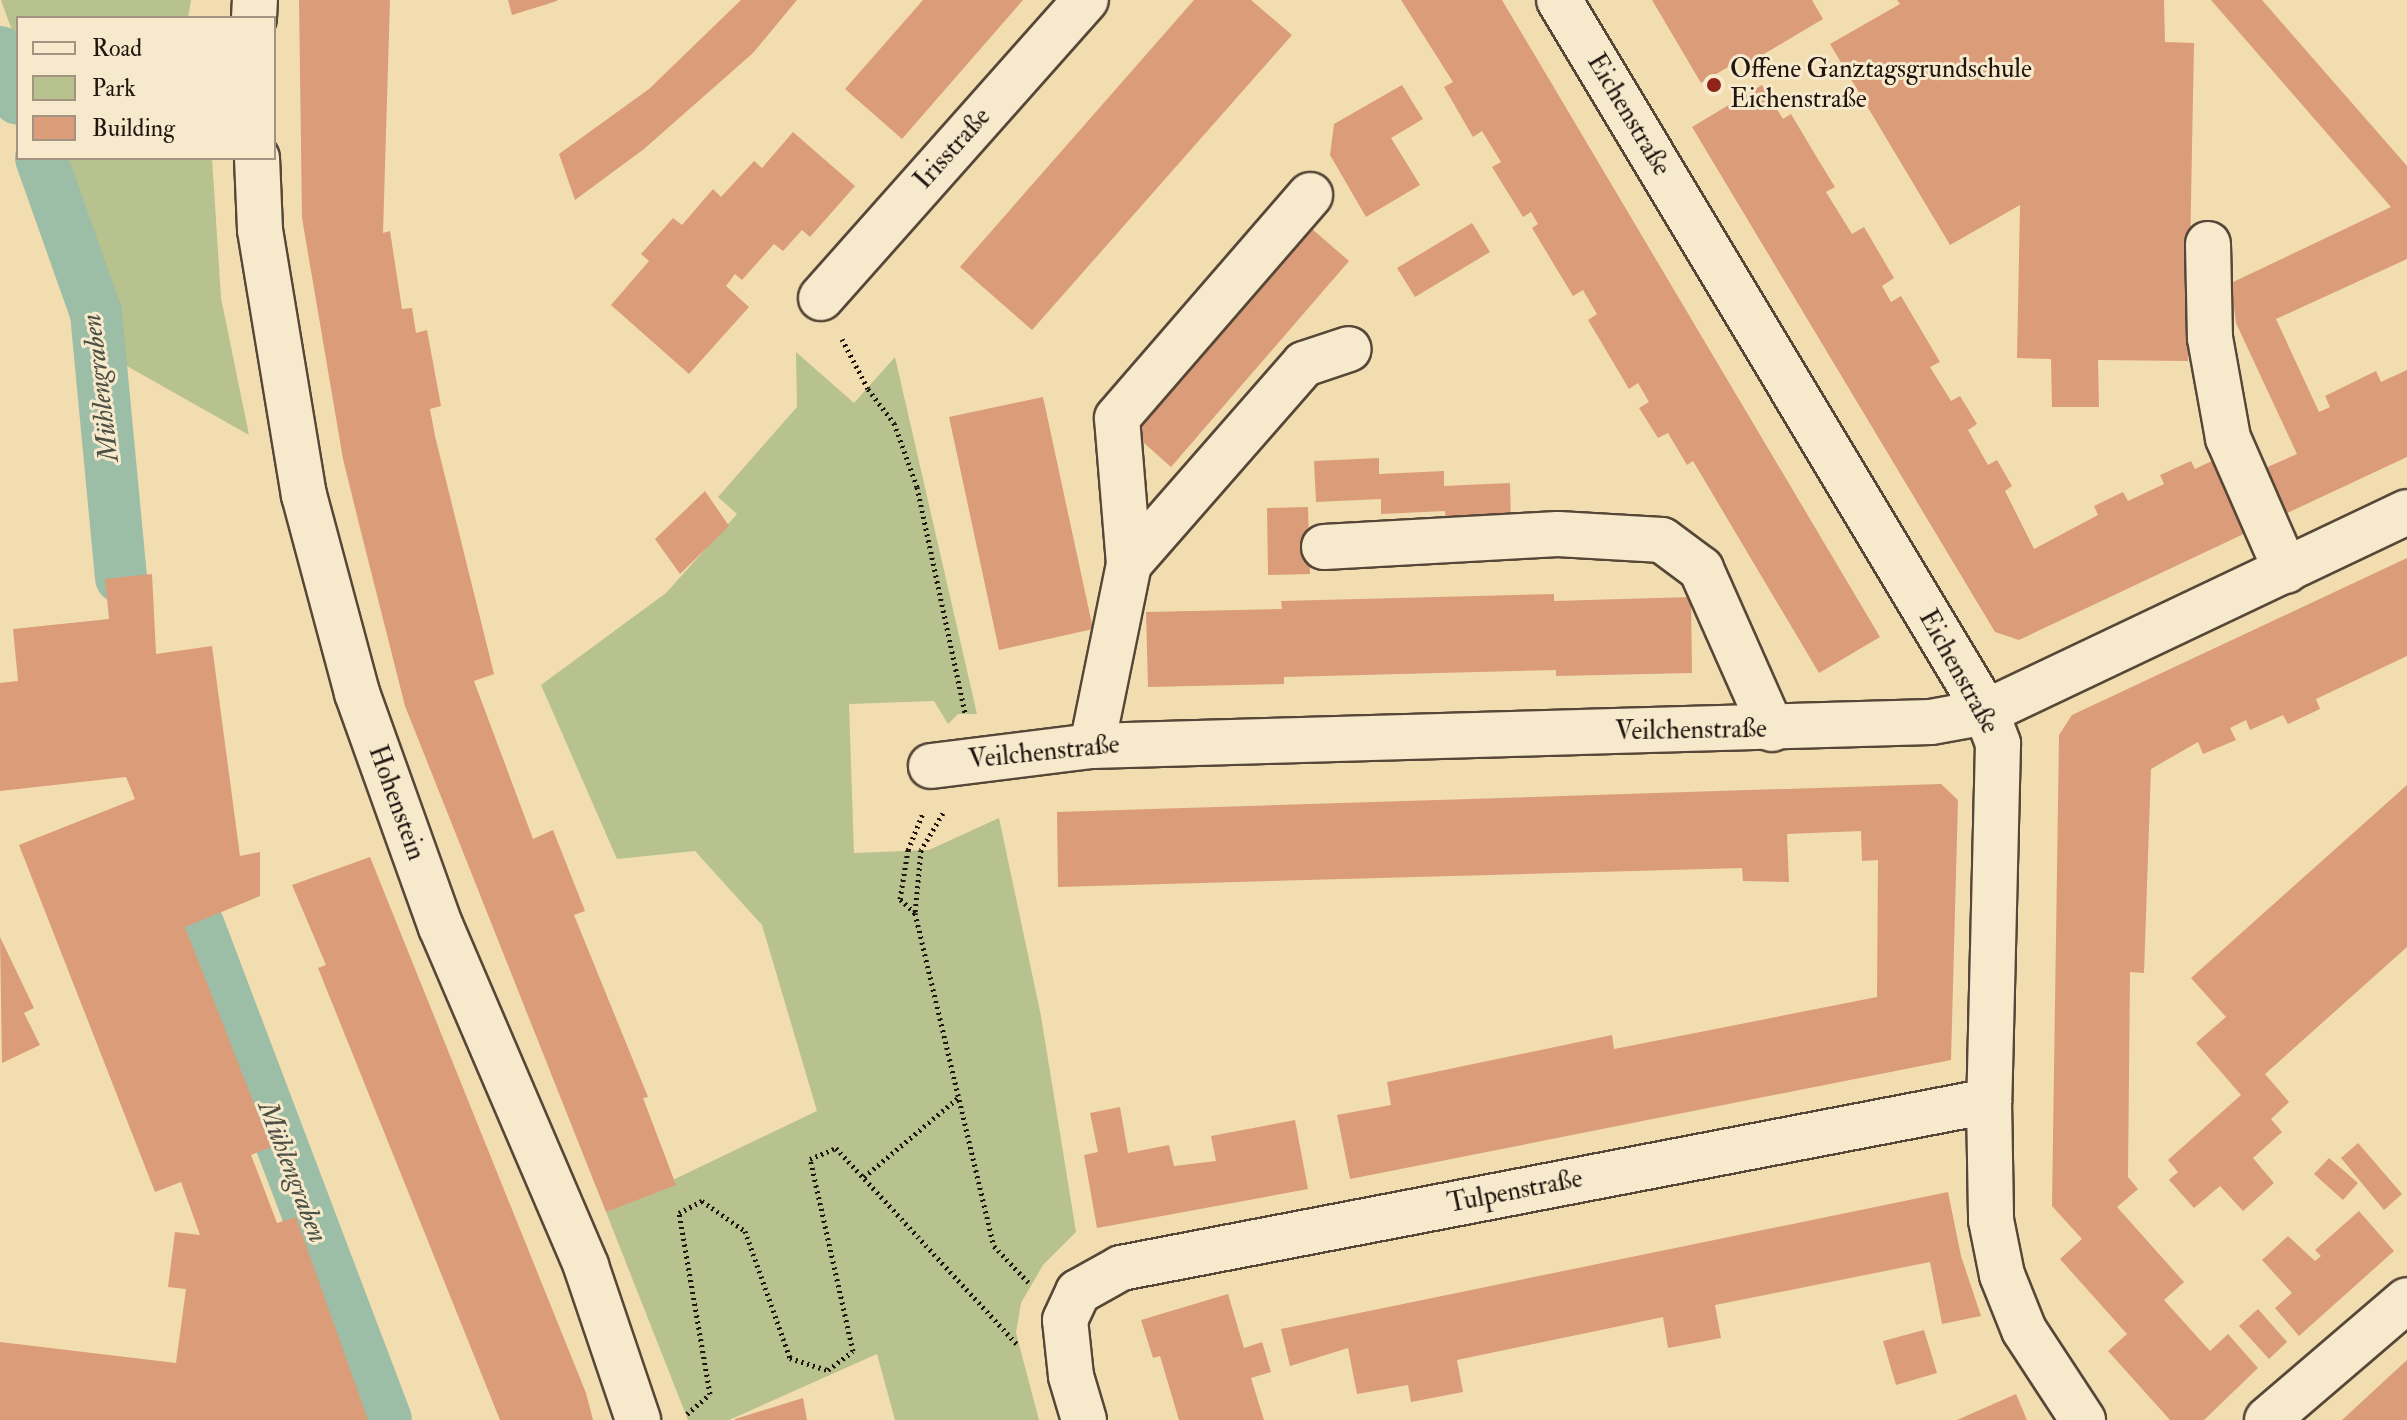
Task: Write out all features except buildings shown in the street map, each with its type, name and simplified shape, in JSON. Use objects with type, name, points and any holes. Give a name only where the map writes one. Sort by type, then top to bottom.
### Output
[{"type":"street","name":"Irisstraße","points":[[821,298],[1086,0]]},
{"type":"street","name":"Eichenstraße","points":[[1559,0],[1986,712],[1998,744],[1989,1101],[1991,1220],[2002,1275],[2024,1330],[2083,1420]]},
{"type":"street","name":"Hohenstein","points":[[257,160],[260,230],[301,480],[357,693],[441,927],[586,1266],[638,1420]]},
{"type":"street","points":[[1092,746],[1129,564],[1117,418],[1310,195]]},
{"type":"street","points":[[2208,244],[2210,338],[2228,438],[2286,571]]},
{"type":"street","points":[[1129,564],[1304,364],[1349,349]]},
{"type":"street","name":"Veilchenstraße","points":[[931,766],[975,758],[1092,746],[1772,729],[1931,722],[1986,712],[2407,512]]},
{"type":"street","points":[[1324,547],[1558,534],[1662,540],[1701,569],[1772,729]]},
{"type":"street","name":"Tulpenstraße","points":[[1065,1320],[1078,1292],[1121,1268],[1989,1101]]},
{"type":"street","points":[[2267,1420],[2407,1300]]},
{"type":"street","points":[[1065,1320],[1071,1376],[1084,1420]]},
{"type":"path","points":[[680,1420],[710,1394],[679,1213],[702,1201],[745,1231],[790,1358],[828,1370],[853,1351],[810,1159],[836,1148],[1003,1336],[1018,1345],[1065,1320],[994,1246],[915,913],[921,850],[975,758],[917,487],[894,423],[868,389],[821,298]]},
{"type":"path","points":[[908,850],[900,899],[915,913]]},
{"type":"path","points":[[864,1177],[959,1097]]},
{"type":"green space","points":[[1,0],[191,0],[188,16],[16,16],[16,41]]},
{"type":"green space","points":[[59,160],[212,160],[221,298],[249,435],[118,361],[112,306]]},
{"type":"green space","points":[[796,352],[854,403],[895,357],[977,714],[958,714],[948,724],[934,701],[849,704],[854,853],[929,850],[999,818],[1041,1016],[1076,1232],[1043,1265],[1021,1303],[1016,1333],[1039,1420],[895,1420],[877,1354],[729,1420],[688,1420],[606,1212],[817,1111],[762,925],[695,851],[617,859],[541,685],[666,593],[737,514],[718,497],[797,407]]},
{"type":"waterway","name":"Mühlengraben","points":[[0,52],[16,94]]},
{"type":"waterway","name":"Mühlengraben","points":[[42,160],[96,313],[121,578]]},
{"type":"waterway","name":"Mühlengraben","points":[[198,924],[386,1420]]},
{"type":"place","name":"Offene Ganztagsgrundschule Eichenstraße","points":[[1714,85]]}]
